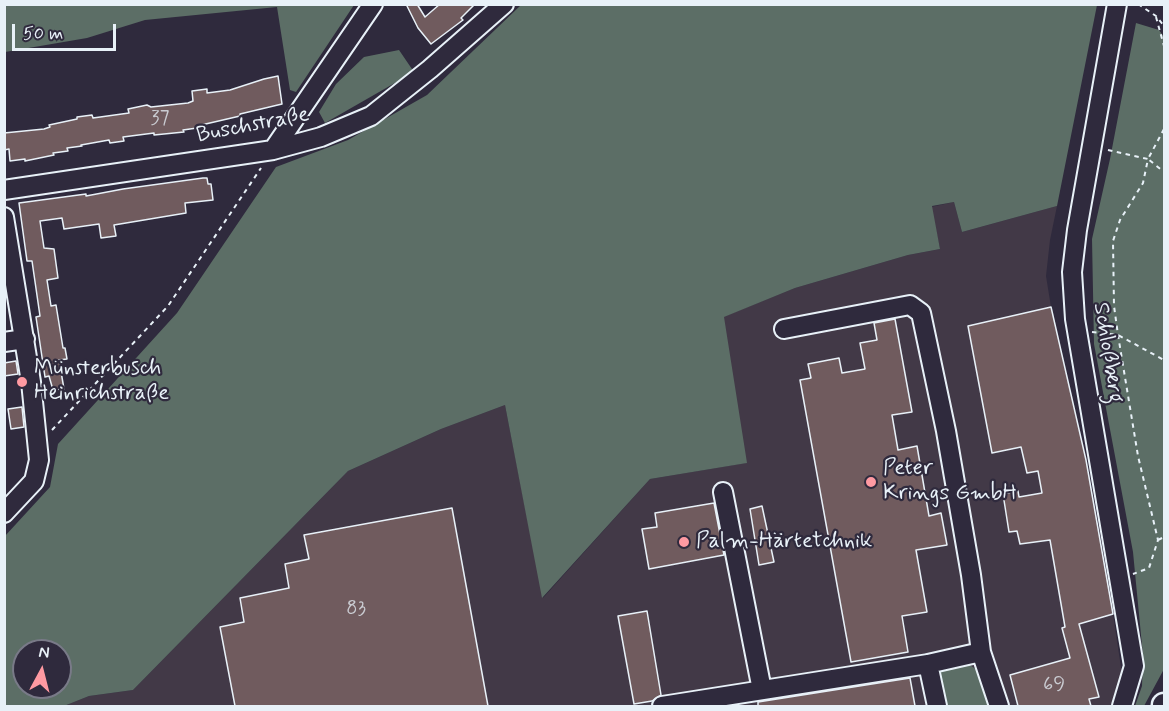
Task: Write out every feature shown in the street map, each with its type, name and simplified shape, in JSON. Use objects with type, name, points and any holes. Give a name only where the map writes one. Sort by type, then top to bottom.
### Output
[{"type":"street","points":[[273,150],[373,4]]},
{"type":"street","name":"Buschstraße","points":[[4,190],[273,150],[321,137],[370,116],[430,69],[504,4]]},
{"type":"street","name":"Schloßberg","points":[[1117,4],[1072,272],[1078,330],[1134,666],[1122,706]]},
{"type":"street","points":[[4,217],[25,339],[39,444],[39,460],[34,481],[4,513]]},
{"type":"street","points":[[784,328],[910,305],[921,313],[946,431],[971,574],[981,652],[999,706]]},
{"type":"street","points":[[4,342],[25,339]]},
{"type":"street","points":[[723,492],[762,690]]},
{"type":"street","points":[[662,706],[928,664],[981,652]]},
{"type":"street","points":[[928,664],[937,706]]},
{"type":"path","points":[[1138,4],[1156,16],[1164,26]]},
{"type":"path","points":[[1156,16],[1164,46]]},
{"type":"path","points":[[1120,580],[1149,568],[1158,540],[1138,456],[1118,335],[1114,306],[1113,241],[1120,219],[1143,183],[1148,159],[1164,129]]},
{"type":"path","points":[[1092,147],[1148,159],[1164,172]]},
{"type":"path","points":[[39,444],[168,306],[273,150]]},
{"type":"path","points":[[1078,330],[1118,335],[1164,360]]},
{"type":"path","points":[[1158,540],[1164,537]]},
{"type":"shaded area","points":[[954,202],[962,232],[1057,206],[1046,276],[1086,460],[1113,614],[1122,674],[1113,706],[64,706],[89,696],[133,690],[348,471],[441,429],[505,405],[543,598],[650,479],[746,463],[723,317],[795,288],[908,255],[940,249],[931,207]]},
{"type":"green space","points":[[5,4],[354,5],[296,92],[290,90],[277,7],[145,20],[87,38],[5,52]]},
{"type":"green space","points":[[521,5],[1097,5],[1057,206],[962,232],[954,202],[932,206],[940,249],[908,255],[795,288],[724,317],[747,463],[650,479],[542,598],[505,405],[441,429],[348,471],[133,690],[89,696],[64,706],[5,706],[5,536],[50,487],[58,444],[177,313],[276,167],[348,140],[427,95]]},
{"type":"green space","points":[[1136,23],[1159,30],[1164,37],[1164,669],[1144,706],[1135,706],[1142,686],[1143,656],[1133,552],[1094,344],[1092,239]]},
{"type":"green space","points":[[399,50],[414,72],[325,123],[319,112],[336,84],[364,57]]},
{"type":"green space","points":[[967,663],[977,670],[989,706],[944,706],[938,677],[941,670]]},
{"type":"building","points":[[406,4],[417,4],[425,17],[440,4],[475,4],[461,18],[463,20],[431,44],[418,28]]},
{"type":"building","points":[[278,76],[282,104],[183,130],[184,132],[123,137],[124,141],[110,143],[109,140],[81,145],[67,148],[68,151],[53,153],[54,155],[25,161],[25,159],[10,161],[9,149],[4,150],[4,133],[44,129],[50,127],[49,125],[77,119],[77,117],[92,115],[93,118],[129,113],[128,109],[147,105],[151,107],[188,103],[193,101],[192,91],[207,89],[207,93],[230,90]]},
{"type":"building","points":[[207,178],[208,184],[211,184],[213,200],[185,203],[186,213],[114,225],[116,236],[101,238],[99,224],[64,229],[62,218],[40,221],[44,248],[54,249],[58,278],[47,280],[51,306],[56,305],[67,359],[59,360],[64,389],[53,390],[49,376],[45,377],[36,317],[40,316],[32,261],[27,261],[19,203],[86,194],[86,196]]},
{"type":"building","points":[[1051,307],[1086,460],[1113,614],[1079,624],[1099,697],[1089,699],[1091,706],[1018,706],[1010,675],[1070,658],[1062,628],[1065,627],[1050,540],[1020,544],[1017,531],[1009,532],[1003,494],[1018,491],[1019,497],[1042,493],[1038,471],[1027,473],[1021,447],[992,453],[968,326]]},
{"type":"building","name":"Peter Krings GmbH","points":[[895,319],[912,412],[892,415],[898,450],[917,446],[929,516],[941,513],[947,545],[916,550],[927,612],[902,616],[908,652],[851,662],[800,380],[811,378],[808,364],[839,358],[842,373],[865,369],[860,343],[877,340],[874,323]]},
{"type":"building","points":[[16,361],[18,374],[4,376],[4,363]]},
{"type":"building","points":[[22,407],[24,427],[11,429],[8,409]]},
{"type":"building","name":"Palm-Härtetchnik","points":[[714,503],[724,555],[649,569],[642,529],[657,527],[655,513]]},
{"type":"building","points":[[762,506],[774,562],[759,565],[750,509]]},
{"type":"building","points":[[452,508],[488,706],[235,706],[220,627],[244,622],[240,598],[289,588],[285,564],[309,559],[304,535]]},
{"type":"building","points":[[647,611],[661,695],[652,701],[634,704],[618,616]]},
{"type":"building","points":[[910,678],[915,706],[758,706],[758,702]]},
{"type":"place","name":"Münsterbusch Heinrichstraße","points":[[22,382]]},
{"type":"place","name":"Peter Krings GmbH","points":[[871,482]]},
{"type":"place","name":"Palm-Härtetchnik","points":[[684,542]]}]
